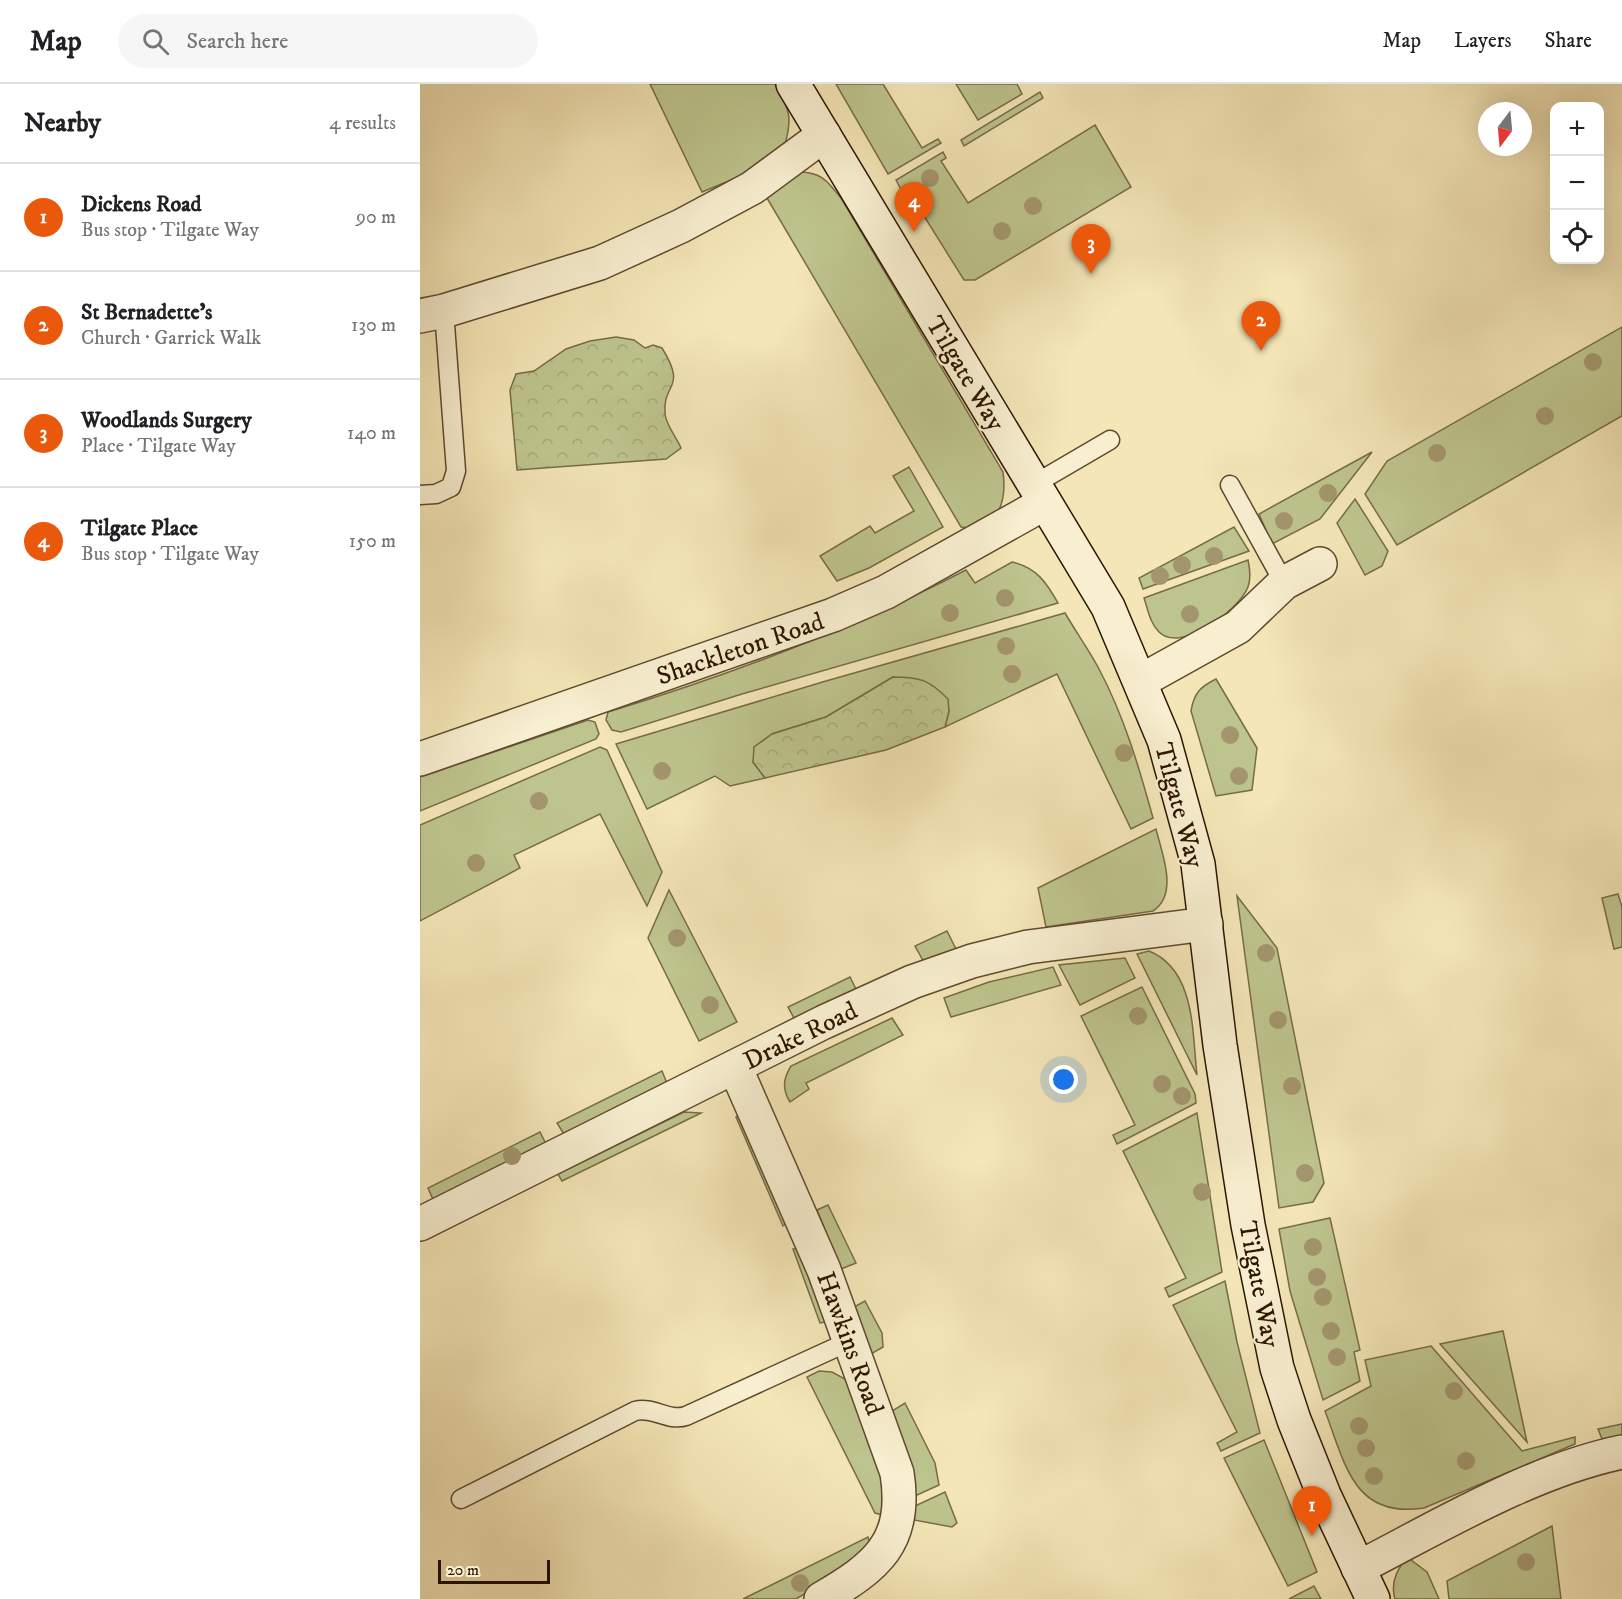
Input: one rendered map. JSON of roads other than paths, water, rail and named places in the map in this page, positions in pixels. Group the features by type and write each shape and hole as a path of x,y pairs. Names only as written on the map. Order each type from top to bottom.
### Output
{"street":[{"name":"Tilgate Way","path":"793,84 1108,607 1164,740 1198,864 1220,1045 1248,1225 1277,1368 1315,1474 1373,1599"},
{"path":"432,313 600,263 681,226 752,188 824,135"},
{"name":"Shackleton Road","path":"420,759 833,615 926,571 1039,494"},
{"path":"1141,681 1238,627 1284,583 1320,564"},
{"name":"Drake Road","path":"420,1224 735,1066 912,982 972,961 1028,947 1206,924"},
{"name":"Hawkins Road","path":"735,1066 797,1203 897,1473 901,1500 889,1542 877,1560 863,1573 821,1599"},
{"path":"1358,1568 1472,1509 1599,1457 1622,1452"}],"lane":[{"path":"420,495 436,494 451,487 456,471 432,313"},
{"path":"1039,494 1110,440"},
{"path":"1230,485 1284,583"},
{"path":"461,1499 635,1411 644,1409 677,1419 850,1341"}],"place":[{"name":"Tilgate Place","path":"914,232"},
{"name":"Woodlands Surgery","path":"1091,274"},
{"name":"St Bernadette's","path":"1261,351"},
{"name":"Dickens Road","path":"1312,1536"}]}
